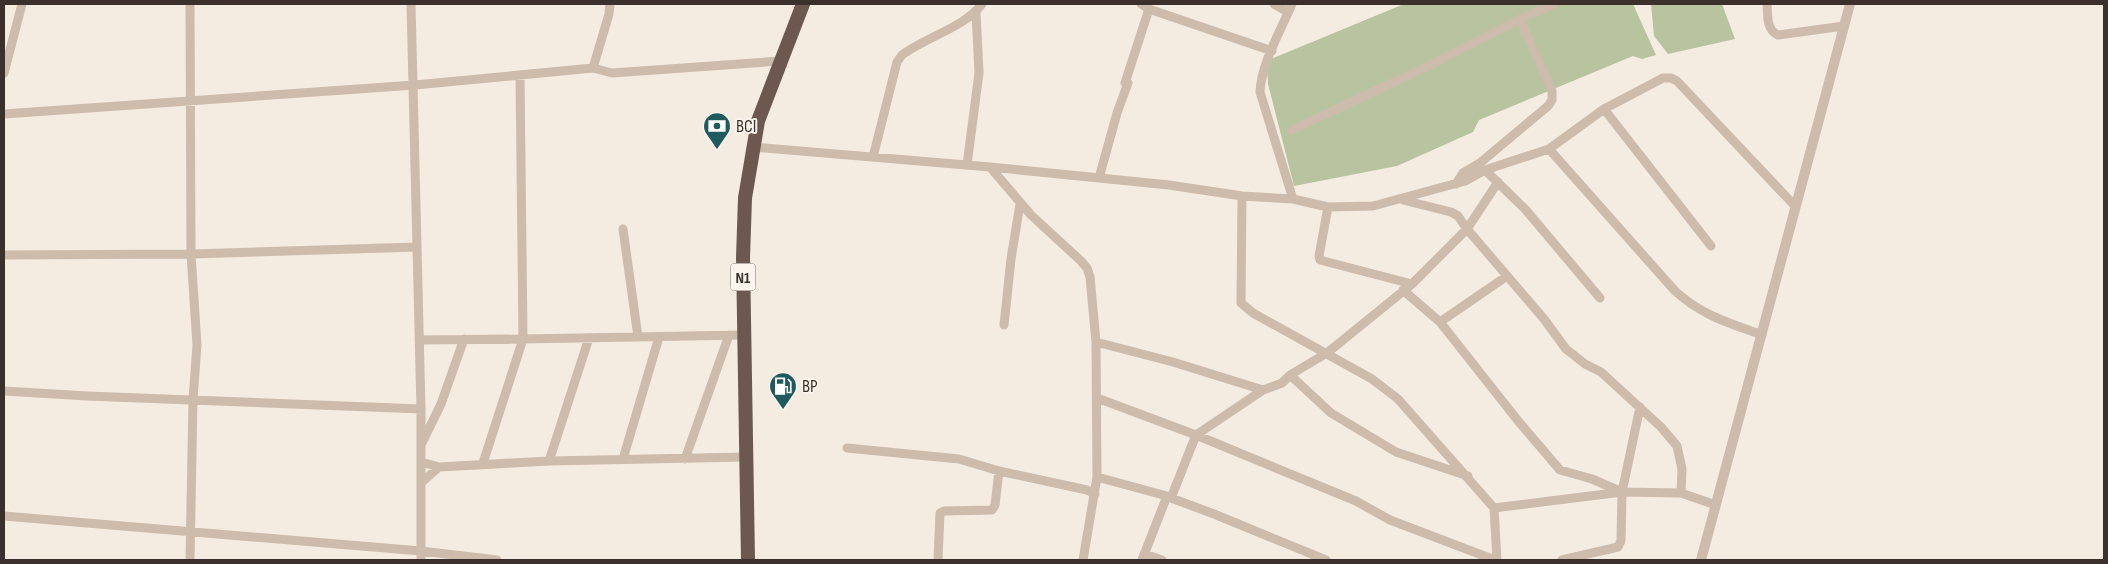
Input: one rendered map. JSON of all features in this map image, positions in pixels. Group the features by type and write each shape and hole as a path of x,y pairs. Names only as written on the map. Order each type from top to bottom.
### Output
{"highway":[{"name":"N1","path":"748,560 742,226 752,147 760,114 803,4"}],"street":[{"path":"4,73 22,4"},
{"path":"190,4 191,254 196,344 190,560"},
{"path":"411,4 415,85 421,409 421,555"},
{"path":"593,68 609,14 610,4"},
{"path":"1141,4 1149,10 1272,51"},
{"path":"1274,4 1290,8 1261,79 1260,92 1293,199"},
{"path":"1292,130 1428,66 1520,18 1554,4"},
{"path":"1767,4 1769,26 1772,32 1778,35 1844,26"},
{"path":"1702,560 1850,4"},
{"path":"873,157 898,62 902,54 979,8"},
{"path":"967,165 979,72 979,8"},
{"path":"1099,178 1117,113 1128,83 1125,83 1149,10"},
{"path":"1456,184 1462,173 1480,163 1548,106 1552,100 1552,91 1520,18"},
{"path":"4,114 415,85 593,68 612,74 780,61"},
{"path":"483,463 524,340 520,75"},
{"path":"752,147 1169,184 1242,196 1293,199 1328,207 1374,206 1456,184 1485,170 1549,149 1604,109 1663,78 1671,78 1677,81 1795,206"},
{"path":"1604,109 1711,246"},
{"path":"1549,149 1675,290 1689,303 1712,317 1762,335"},
{"path":"990,167 1020,204 1087,268 1090,277 1096,342 1098,478 1083,560"},
{"path":"1485,170 1525,209 1600,298"},
{"path":"1162,560 1143,557 1196,435 1263,390 1278,386 1290,375 1327,353 1412,284 1467,229 1498,182"},
{"path":"1097,398 1196,435 1356,501 1390,520 1496,560 1494,508 1468,476 1398,399 1372,379 1253,313 1241,303 1242,196"},
{"path":"1400,199 1451,212 1458,216 1566,349 1585,364 1601,372 1662,427 1677,446 1682,469 1681,493"},
{"path":"1004,325 1011,259 1020,204"},
{"path":"1328,207 1319,256 1320,260 1412,284"},
{"path":"623,229 638,337"},
{"path":"4,255 191,254 417,247"},
{"path":"1440,322 1507,276"},
{"path":"1403,290 1440,322 1519,422 1560,470 1592,479 1622,492"},
{"path":"684,459 729,335"},
{"path":"419,340 524,340 744,335"},
{"path":"623,459 659,336"},
{"path":"549,461 589,338"},
{"path":"421,445 441,404 464,339"},
{"path":"1096,342 1173,362 1263,390"},
{"path":"1290,375 1331,413 1396,452 1468,476"},
{"path":"4,390 87,396 421,409"},
{"path":"1562,560 1618,547 1621,541 1622,492 1640,407"},
{"path":"847,448 959,459 999,471 1087,490 1094,494"},
{"path":"421,462 439,467 483,463 746,457"},
{"path":"421,483 439,467"},
{"path":"938,560 940,513 944,511 992,510 995,505 999,471"},
{"path":"1098,478 1169,497 1326,560"},
{"path":"1494,508 1622,492 1681,493 1716,505"},
{"path":"4,516 421,555 497,560"}],"green space":[{"path":"1404,4 1633,4 1656,55 1642,59 1633,56 1479,120 1473,132 1397,166 1294,186 1268,84 1267,69 1271,59"},
{"path":"1651,4 1722,4 1735,39 1668,54 1654,36"}],"place":[{"name":"BCI","path":"717,150"},
{"name":"BP","path":"783,410"}]}
